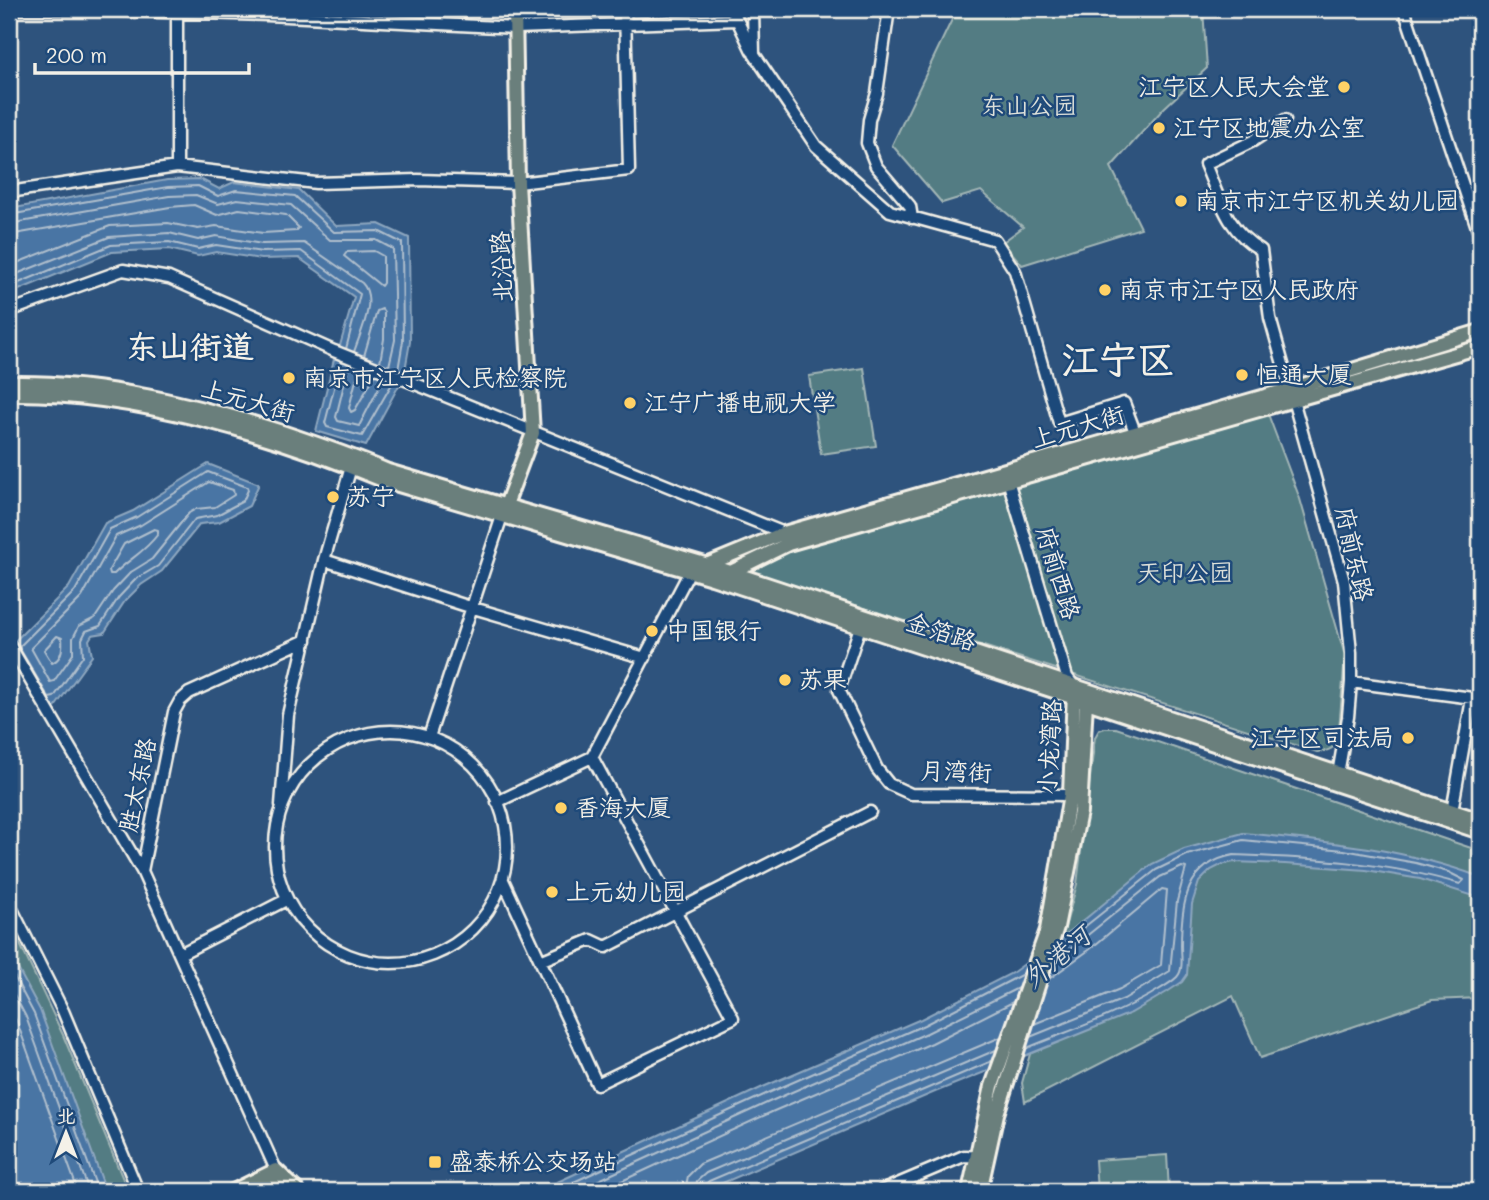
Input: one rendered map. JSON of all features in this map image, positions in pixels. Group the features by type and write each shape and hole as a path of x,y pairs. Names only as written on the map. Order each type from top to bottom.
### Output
{"main road":[{"name":"北沿路","path":"504,511 533,433 518,183 515,9"},
{"name":"上元大街","path":"712,578 731,572 788,544 1006,476 1135,432 1292,395 1480,331"},
{"name":"上元大街","path":"690,571 783,533 1006,476 1292,395 1480,346"},
{"name":"上元大街","path":"9,383 29,382 131,392 224,413 355,456 386,476"},
{"name":"上元大街","path":"9,394 129,404 221,425 386,476"},
{"name":"金箔路","path":"386,476 504,511 1078,696 1338,774 1480,820"},
{"name":"金箔路","path":"504,511 731,572 1078,696 1480,832"},
{"name":"小龙湾路","path":"1052,928 1070,795 1078,696"},
{"name":"小龙湾路","path":"980,1191 992,1086 1052,928 1080,812 1078,696"},
{"name":"小龙湾路","path":"969,1191 982,1157"},
{"path":"233,1191 276,1174"},
{"path":"248,1191 276,1174"},
{"name":"胜太东路","path":"276,1174 286,1191"},
{"name":"胜太东路","path":"276,1174 298,1191"}],"street":[{"path":"9,9 267,12 516,27 737,20"},
{"path":"9,192 177,167 316,183 418,180 518,183 629,170 625,9"},
{"path":"732,9 754,54 816,146 890,211 995,240 1015,271 1059,423 1124,403 1135,432"},
{"path":"753,9 754,54"},
{"path":"889,9 867,143 876,166 910,206 912,218"},
{"path":"1404,9 1480,236"},
{"path":"177,12 177,167"},
{"name":"府前东路","path":"1286,120 1253,141 1205,164 1228,220 1245,241 1261,250 1270,318 1344,581 1351,653 1348,717 1338,774"},
{"path":"9,311 123,270 169,278 334,351 783,533"},
{"path":"280,808 295,780 321,753 355,736 392,731 429,737 455,750 477,768 497,802 504,820 508,850 503,880 485,915 457,943 421,959 408,961 382,963 343,953 310,931 286,900 276,870 274,839 280,808 288,715 324,560 351,467"},
{"name":"府前西路","path":"1006,476 1067,677 1078,696"},
{"path":"429,737 504,511"},
{"path":"324,560 470,607 645,658"},
{"path":"497,802 592,757 690,571"},
{"name":"月湾街","path":"860,627 839,690 877,769 890,784 911,793 1070,795"},
{"name":"胜太东路","path":"276,1174 142,871 174,712 180,701 189,693 306,640"},
{"path":"9,644 142,871"},
{"path":"1350,682 1476,699 1452,811"},
{"path":"503,880 597,1084 733,1018 592,757"},
{"path":"540,961 591,940 606,947 870,812"},
{"path":"180,954 286,900"},
{"path":"9,903 63,1011 138,1191"},
{"path":"881,1191 964,1156 982,1157"}],"green space":[{"name":"东山公园","path":"957,9 1203,9 1207,68 1164,108 1111,167 1141,228 1022,265 1003,242 1023,227 981,191 942,203 892,145"},
{"path":"864,368 876,446 821,454 809,376"},
{"name":"天印公园","path":"1268,414 1300,499 1345,656 1338,742 1326,751 1317,752 748,571 789,548"},
{"path":"1116,728 1480,851 1480,998 1432,1000 1260,1058 1233,996 1025,1102 1022,1083 1077,884 1095,737 1099,730"},
{"path":"9,921 63,1035 128,1191 97,1191 9,1100"},
{"path":"1167,1155 1169,1191 1097,1191 1095,1160"}],"water":[{"path":"200,179 219,189 234,182 299,190 336,226 379,224 409,238 410,342 404,376 366,446 316,431 334,359 354,297 299,258 261,259 216,252 198,256 169,249 112,252 9,294 9,209 167,180"},
{"path":"208,464 259,484 249,506 219,522 200,524 162,571 141,585 125,601 104,633 92,635 89,640 92,656 50,714 10,646 69,587 105,523 133,511"},
{"name":"外港河","path":"1243,833 1333,843 1422,859 1480,877 1480,898 1420,879 1366,870 1234,862 1221,865 1211,870 1199,882 1192,904 1187,975 1182,982 1131,1013 935,1092 704,1191 538,1191 763,1087 921,1019 1012,973 1073,929 1152,864 1184,849"},
{"path":"9,952 40,1010 106,1191 9,1191"}],"place":[{"name":"江宁区人民大会堂","path":"1344,87"},
{"name":"江宁区地震办公室","path":"1159,128"},
{"name":"南京市江宁区机关幼儿园","path":"1181,201"},
{"name":"南京市江宁区人民政府","path":"1105,290"},
{"name":"恒通大厦","path":"1242,375"},
{"name":"南京市江宁区人民检察院","path":"289,378"},
{"name":"江宁广播电视大学","path":"630,403"},
{"name":"苏宁","path":"333,497"},
{"name":"中国银行","path":"652,631"},
{"name":"苏果","path":"785,680"},
{"name":"江宁区司法局","path":"1408,738"},
{"name":"香海大厦","path":"561,808"},
{"name":"上元幼儿园","path":"552,892"},
{"name":"盛泰桥公交场站","path":"435,1162"}],"district":[{"name":"东山街道","path":"190,347"},
{"name":"江宁区","path":"1118,360"}]}
